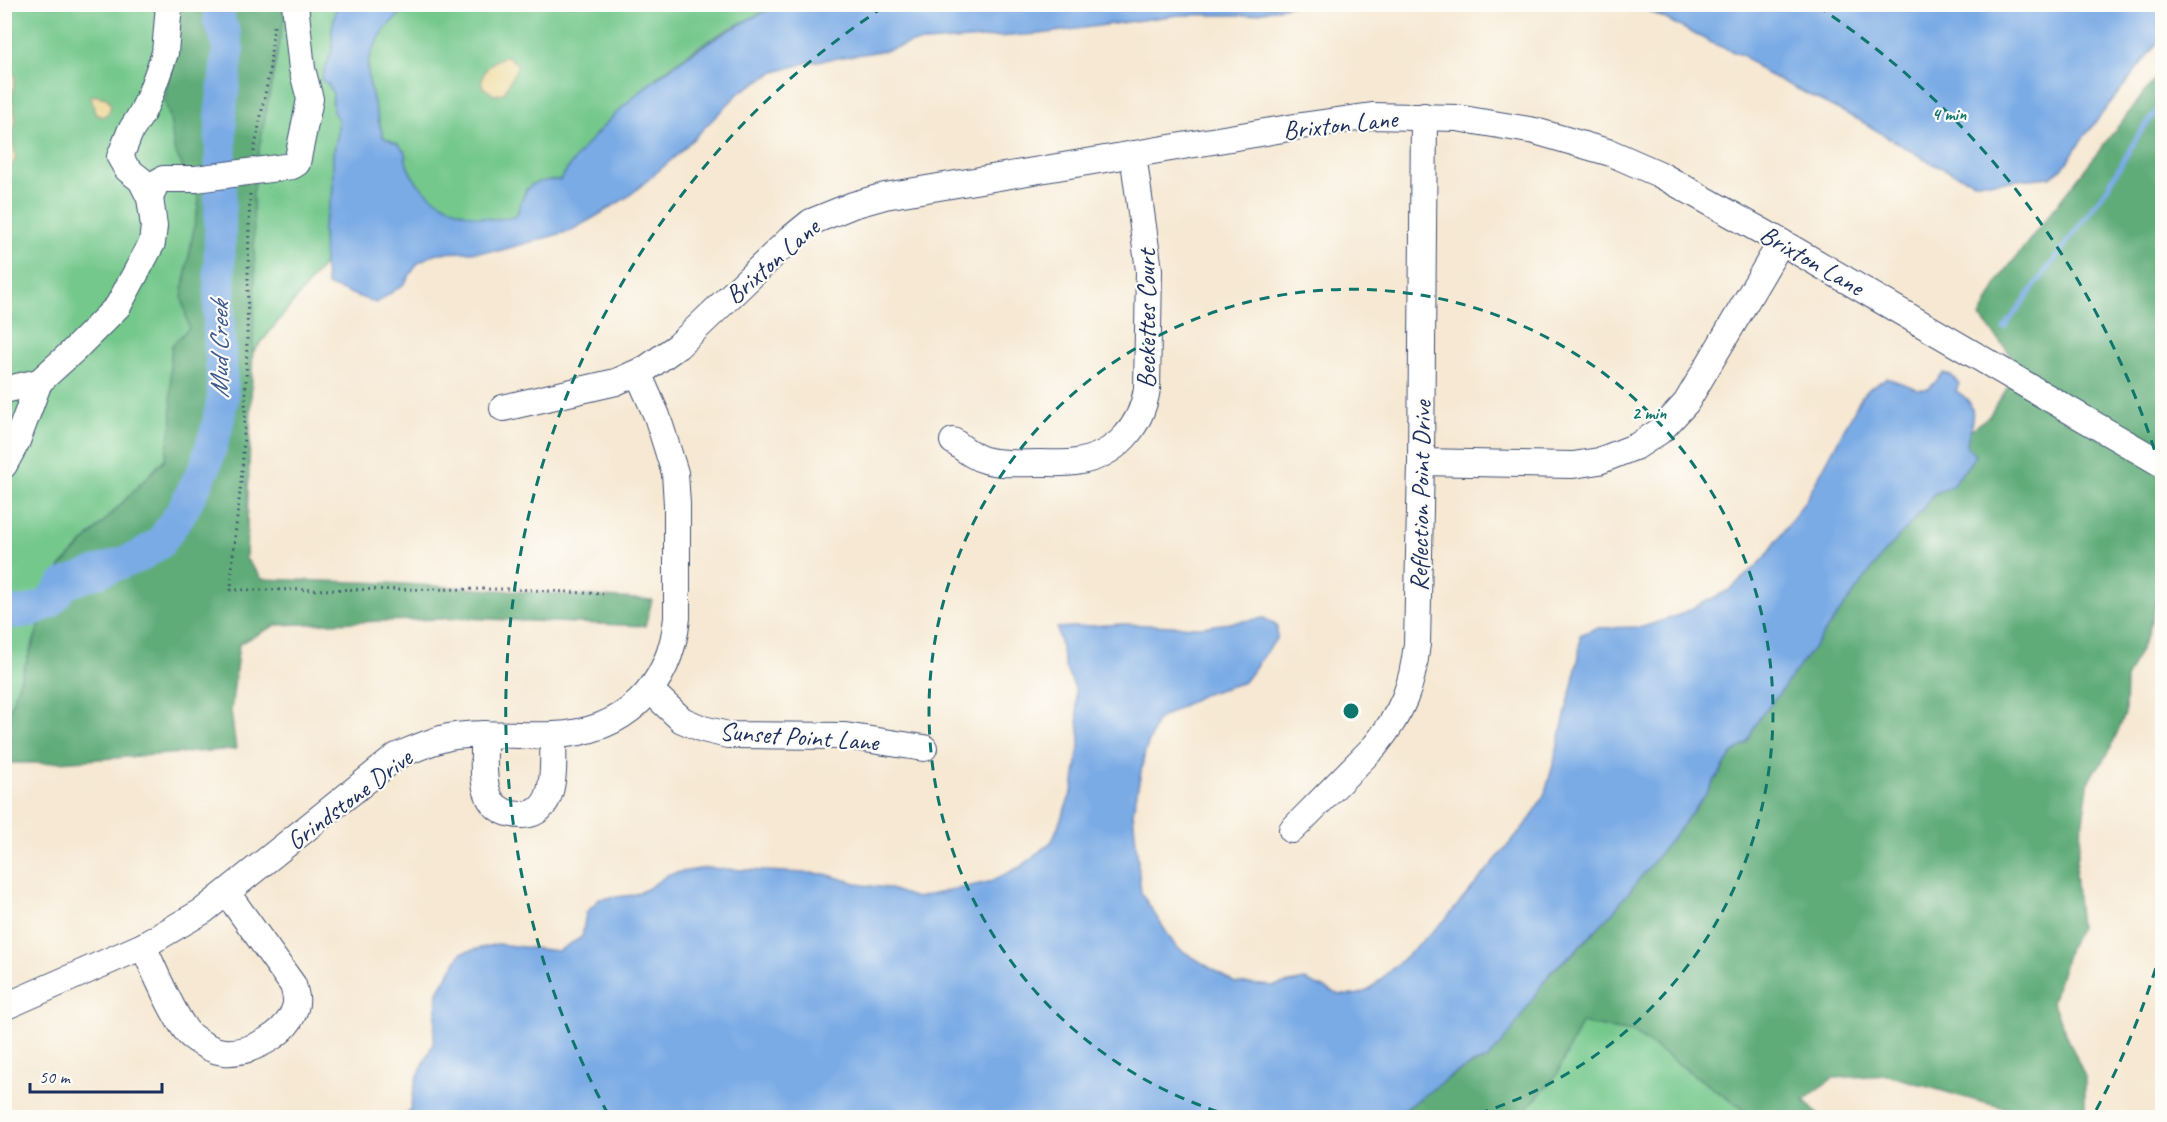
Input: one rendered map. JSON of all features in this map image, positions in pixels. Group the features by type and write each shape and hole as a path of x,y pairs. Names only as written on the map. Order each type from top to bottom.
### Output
{"street":[{"path":"4,465 17,441 35,393 118,306 152,243 154,226 149,187 123,165 121,151 142,113 163,60 169,4"},
{"path":"149,187 168,179 196,179 295,165 300,153 310,99 302,69 295,4"},
{"name":"Brixton Lane","path":"503,408 616,382 638,373 665,357 678,346 790,238 811,222 853,204 885,196 1336,121 1372,116 1424,116 1506,125 1544,134 1611,153 1659,174 1781,242 2163,464"},
{"name":"Reflection Point Drive","path":"1292,830 1375,746 1398,715 1408,693 1413,674 1417,644 1421,462 1424,116"},
{"name":"Beckettes Court","path":"953,441 984,460 1008,463 1075,462 1089,460 1116,446 1136,425 1145,402 1147,389 1149,270 1133,154"},
{"path":"1421,462 1573,465 1599,461 1637,446 1660,431 1686,403 1781,242"},
{"path":"638,373 666,442 675,473 677,504 675,636 661,675 651,691"},
{"path":"7,390 35,393"},
{"name":"Grindstone Drive","path":"4,1006 143,946 203,911 397,756 421,745 448,738 484,734 579,733 607,723 628,711 651,691"},
{"name":"Sunset Point Lane","path":"651,691 682,720 703,729 728,735 845,736 924,748"},
{"path":"484,734 485,780 488,795 498,808 514,815 538,810 546,802 551,791 553,735"},
{"path":"143,946 182,1025 200,1042 224,1052 254,1047 270,1038 283,1027 296,1007 297,999 293,985 227,893"}],"path":[{"path":"275,22 269,74 246,172 245,427 241,486 231,564 231,590 515,589 603,594"}],"green space":[{"path":"5,5 337,5 332,29 332,51 321,79 328,84 333,93 332,104 338,119 338,133 333,154 333,192 323,227 324,264 182,441 60,567 5,723"},
{"path":"173,5 301,5 285,12 259,149 253,194 255,279 246,559 262,579 388,583 652,600 645,626 465,618 276,625 239,644 231,711 236,749 45,763 5,763 5,723 60,567 165,459 172,423 170,363 172,345 189,328 182,298 199,200 174,149 165,101 172,56"},
{"path":"408,5 778,5 725,31 679,60 634,96 593,137 560,180 551,180 526,189 516,217 492,219 466,214 431,197 414,179 398,144 383,137 369,81 369,60 383,32"},
{"path":"2162,70 2162,581 2148,633 2126,679 2125,714 2109,752 2089,780 2075,874 2080,927 2070,945 2052,1002 2085,1077 2085,1117 2043,1117 1977,1101 1888,1075 1833,1078 1804,1100 1820,1117 1754,1117 1633,1032 1581,1023 1556,1076 1528,1107 1526,1117 1394,1118 1462,1070 1488,1059 1552,971 1573,954 1612,913 1672,838 1703,798 1732,754 1746,743 1760,717 1880,557 1935,493 1951,487 1976,455 1966,446 1969,431 1989,416 2021,367 1980,317 2000,278"},
{"path":"1581,1023 1633,1032 1754,1117 1526,1118 1528,1107 1556,1076"}],"sand":[{"path":"507,56 518,65 504,93 494,95 482,86 483,75 488,66"},
{"path":"4,59 15,77 12,98 16,120 12,138 16,158 8,173 4,173"},
{"path":"92,95 107,98 111,105 109,112 103,117 95,114"}],"water":[{"path":"337,5 408,5 386,28 368,62 370,89 383,137 398,144 405,152 408,168 417,182 430,195 464,213 483,218 500,219 516,216 526,192 533,184 560,180 581,151 605,125 657,78 716,38 778,5 1292,5 1250,15 1178,15 1040,34 911,43 888,50 805,63 772,73 740,92 677,155 629,196 600,214 570,231 498,251 436,253 418,263 404,284 376,303 327,285 324,264 323,227 333,192 333,154 338,133 338,119 333,112 333,93 328,84 321,80 332,51 332,29"},
{"path":"1633,5 2162,5 2162,37 2083,138 2063,168 2050,177 1974,182 1933,164 1859,120 1765,73 1744,56"},
{"path":"1943,373 1951,375 1959,384 1956,391 1964,396 1972,408 1972,422 1966,446 1976,455 1951,487 1935,493 1880,558 1760,717 1746,743 1732,754 1703,798 1672,838 1612,913 1572,954 1551,971 1510,1033 1488,1059 1472,1064 1452,1075 1394,1117 405,1117 410,1109 416,1080 433,1044 438,992 461,953 497,944 558,951 582,937 586,913 599,899 633,895 647,889 669,874 706,868 825,874 863,885 887,888 916,898 989,882 1022,866 1052,841 1073,789 1080,740 1075,688 1065,667 1057,628 1123,624 1200,627 1264,618 1277,626 1277,638 1244,682 1202,695 1157,720 1145,752 1133,812 1141,893 1176,947 1235,983 1273,986 1305,980 1340,995 1356,995 1369,990 1445,920 1531,818 1545,793 1555,758 1579,656 1580,635 1596,628 1643,627 1679,615 1729,590 1764,559 1806,500 1862,396 1871,387 1887,378 1918,389 1929,389"}],"waterway":[{"name":"Mud Creek","path":"4,614 30,611 49,603 64,584 138,557 160,543 182,511 205,467 223,397 219,332 221,110 228,51 225,34 219,21 220,4"},
{"path":"2004,328 2108,187 2139,134 2162,104"}]}
